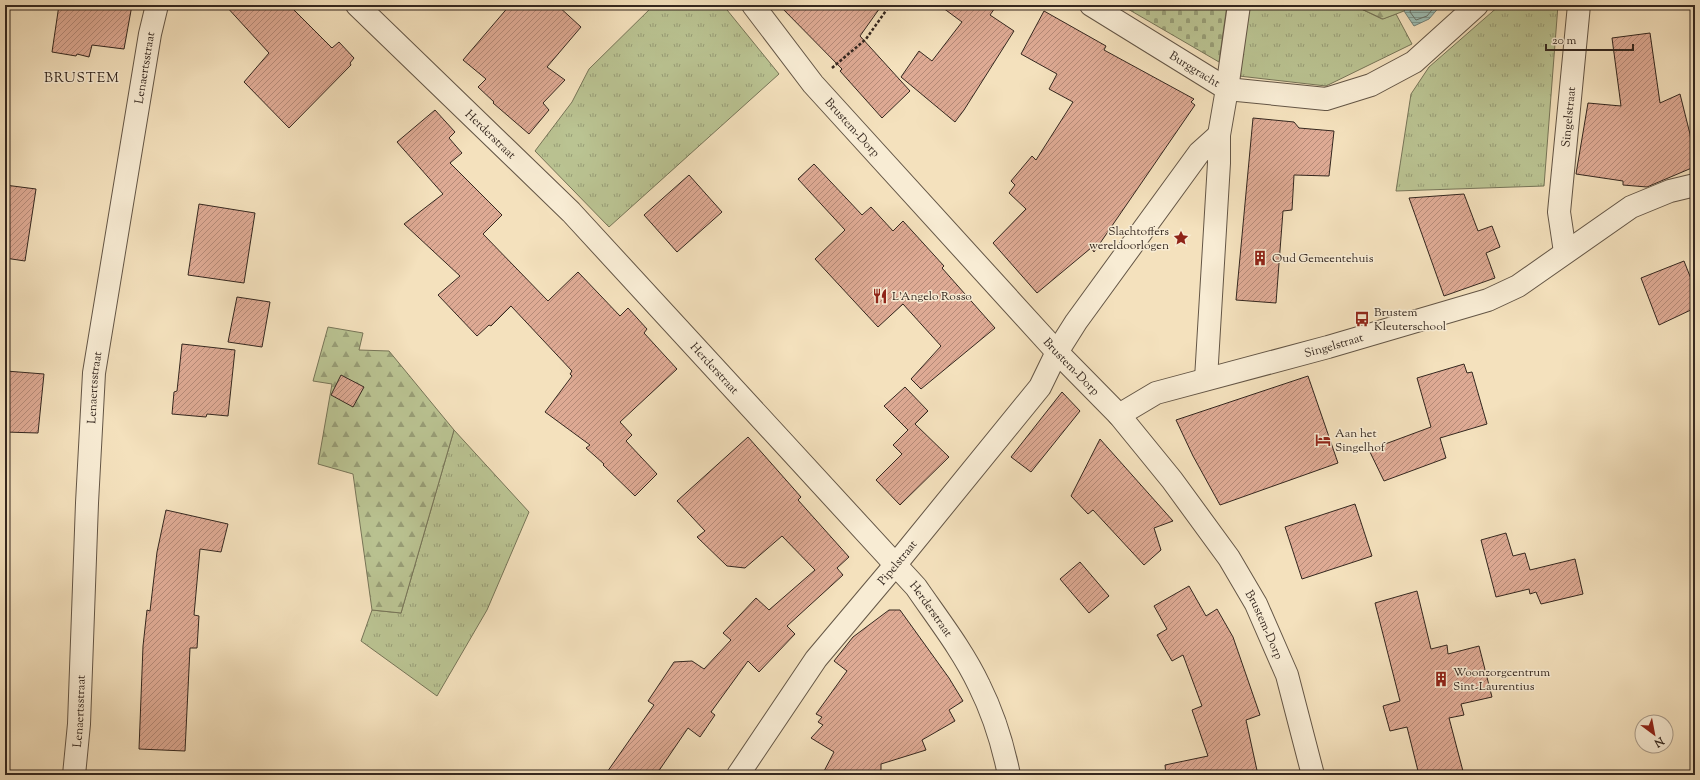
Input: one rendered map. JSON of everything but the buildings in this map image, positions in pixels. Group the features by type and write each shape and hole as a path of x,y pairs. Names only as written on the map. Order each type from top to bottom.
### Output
{"street":[{"name":"Lenaertsstraat","path":"74,775 79,724 87,503 94,373 148,49 157,5"},
{"name":"Herderstraat","path":"357,5 571,212 916,587 959,650 979,685 1003,748 1008,775"},
{"name":"Brustem-Dorp","path":"753,5 814,84 1057,352 1119,415 1172,480 1229,558 1256,604 1287,675 1313,775"},
{"name":"Burggracht","path":"1091,5 1227,89 1239,5"},
{"path":"1206,379 1219,163 1219,135 1227,89 1326,99 1371,85 1414,62 1477,5"},
{"name":"Singelstraat","path":"1565,252 1559,212 1579,5"},
{"path":"1057,352 1076,322 1199,153 1219,135"},
{"name":"Singelstraat","path":"1119,415 1156,393 1328,347 1488,300 1518,286 1631,207 1670,191 1695,185"},
{"name":"Pipelstraat","path":"738,775 816,659 896,564 1040,386 1057,352"}],"path":[{"path":"814,84 866,39 890,5"}],"green space":[{"path":"654,5 723,5 779,74 609,227 535,151 572,102 589,69"},
{"path":"1121,5 1227,5 1219,62"},
{"path":"1250,5 1353,5 1382,19 1396,14 1412,44 1326,86 1239,76"},
{"path":"1353,5 1409,5 1404,11 1383,19"},
{"path":"1500,5 1558,5 1544,186 1396,191 1411,94 1429,67"},
{"path":"328,327 363,333 359,350 389,351 454,430 401,613 372,610 353,474 318,464 332,384 313,381"},
{"path":"454,430 529,512 487,610 437,696 361,641 372,610 401,613"}],"water":[{"path":"1409,5 1441,5 1429,19 1414,26 1404,11"}],"place":[{"name":"Slachtoffers wereldoorlogen","path":"1181,238"},
{"name":"Oud Gemeentehuis","path":"1260,258"},
{"name":"L'Angelo Rosso","path":"880,296"},
{"name":"Brustem Kleuterschool","path":"1362,319"},
{"name":"Aan het Singelhof","path":"1323,440"},
{"name":"Woonzorgcentrum Sint-Laurentius","path":"1441,679"}],"district":[{"name":"BRUSTEM","path":"82,77"}]}
